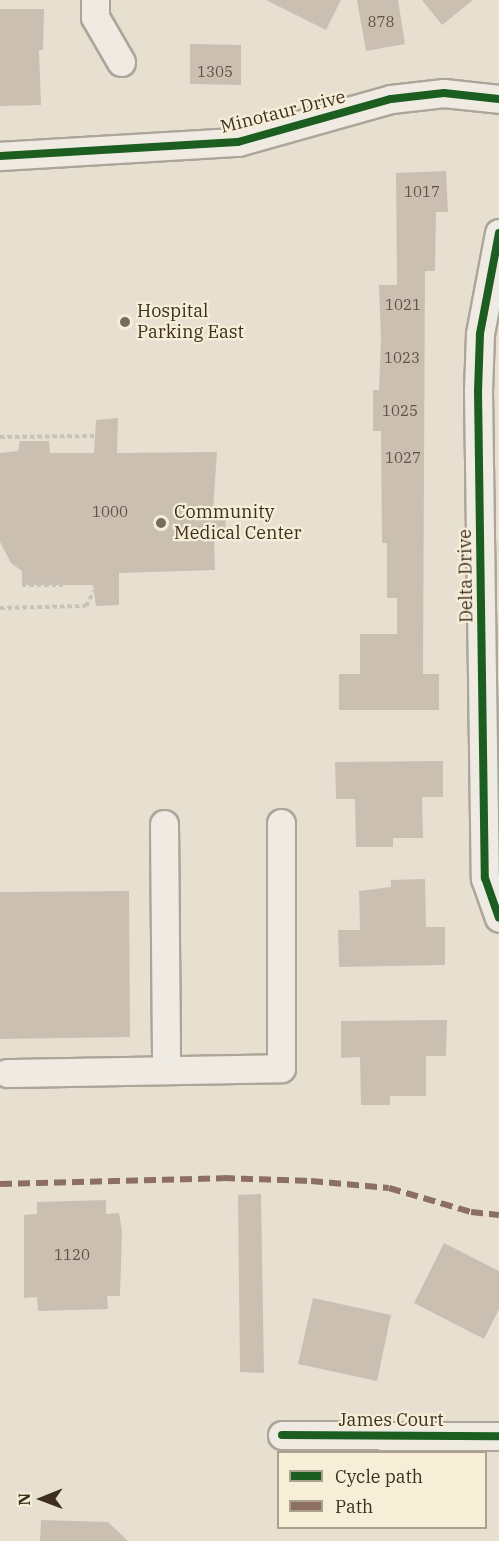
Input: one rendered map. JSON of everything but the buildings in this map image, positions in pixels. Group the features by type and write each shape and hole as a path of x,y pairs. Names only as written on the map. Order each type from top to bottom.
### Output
{"street":[{"path":"95,0 95,17 121,62"},
{"name":"Minotaur Drive","path":"0,156 238,142 392,99 444,93 499,99"},
{"name":"Delta Drive","path":"498,249 480,334 478,391 485,878 499,918"},
{"path":"7,1073 281,1068 281,823"},
{"path":"164,824 166,1070"},
{"name":"James Court","path":"282,1435 499,1436"}],"path":[{"path":"0,437 94,436"},
{"path":"22,585 63,585"},
{"path":"0,608 86,606 94,591"}],"marked path":[{"path":"0,1184 223,1178 311,1181 389,1188 471,1212 499,1215"}],"cycle path":[{"path":"0,156 238,142 391,99 444,93 499,99"},
{"path":"499,233 480,334 478,391 485,878 499,918"},
{"path":"282,1435 499,1436"}],"place":[{"name":"Hospital Parking East","path":"125,322"},
{"name":"Community Medical Center","path":"161,523"}]}
